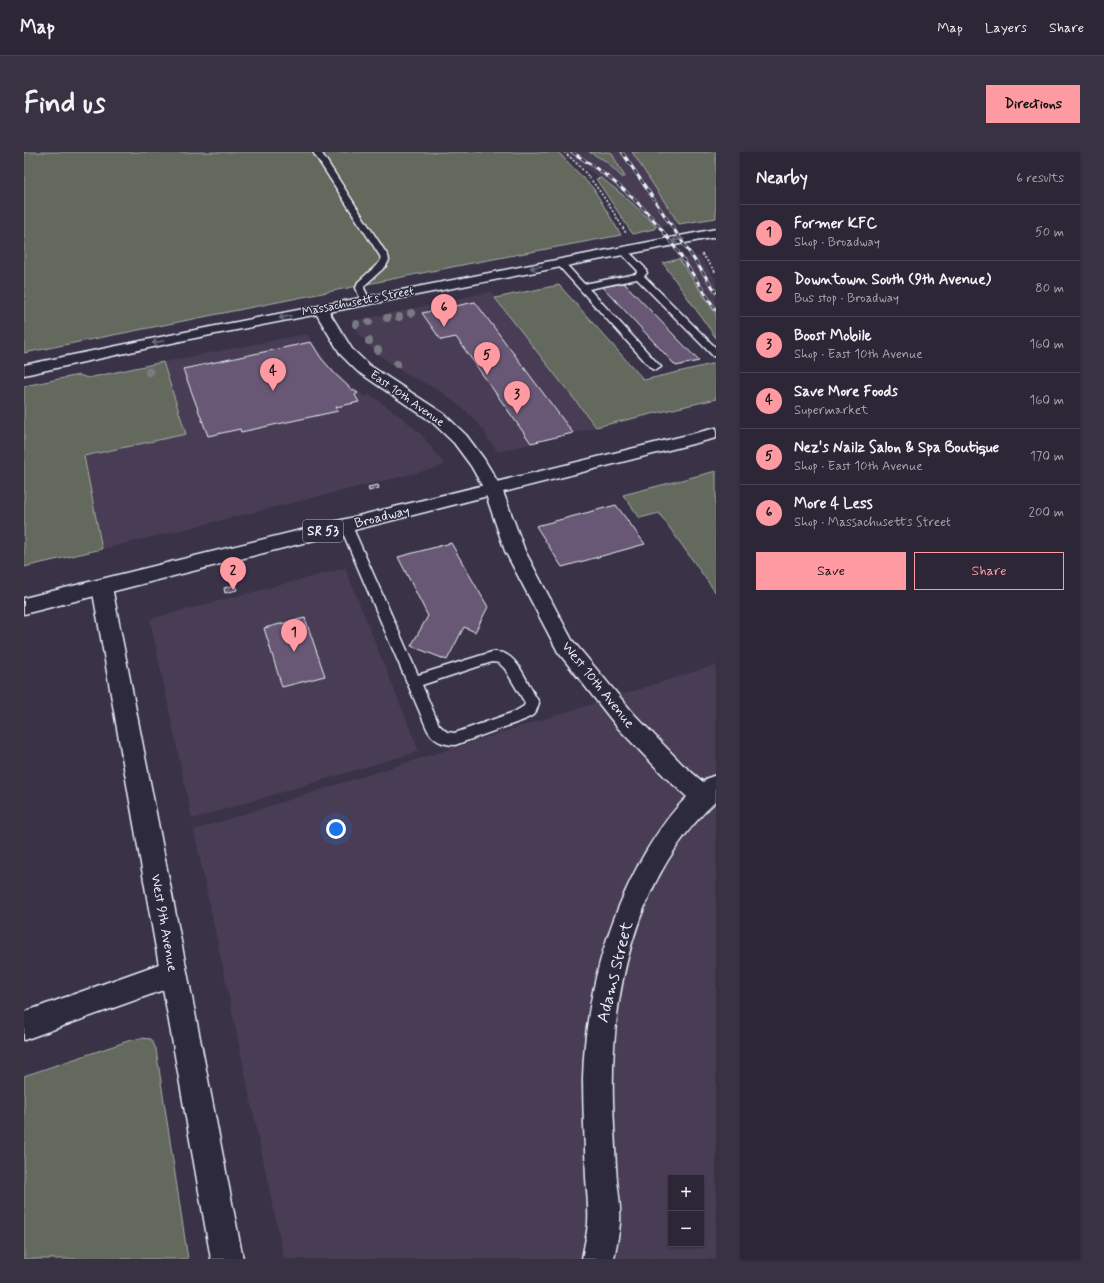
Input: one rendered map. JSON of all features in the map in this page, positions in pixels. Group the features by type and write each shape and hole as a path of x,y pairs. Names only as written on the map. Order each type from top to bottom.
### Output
{"street":[{"name":"Massachusetts Street","path":"24,370 365,301 716,233"},
{"name":"East 10th Avenue","path":"321,310 346,352 362,368 438,418 460,439 478,463 493,489"},
{"name":"Broadway","path":"24,606 716,433"},
{"name":"West 10th Avenue","path":"493,489 515,552 565,646 626,721 674,771 709,791"},
{"name":"West 9th Avenue","path":"102,587 227,1259"},
{"name":"Adams Street","path":"598,1259 604,1222 598,1076 600,1031 606,992 629,914 648,870 671,833 709,791"},
{"path":"24,1026 173,973"}],"lane":[{"path":"317,152 384,256 385,260 383,264 361,284 360,288 365,301"},
{"path":"582,287 639,276 643,273 629,249"},
{"path":"560,263 656,367"},
{"path":"639,276 716,354"},
{"path":"346,526 434,728 439,735 446,739 454,739 519,716 530,710 532,703 510,665 502,658 492,657 414,682"}],"path":[{"path":"564,152 573,158 590,176 629,249"}],"shaded area":[{"path":"558,152 589,152 604,160 622,177 625,177 611,152 632,152 679,224 656,227 627,197 621,195 601,178"},
{"path":"699,256 716,280 716,314 679,259"},
{"path":"491,292 596,427 498,452 486,436 485,431 466,411 442,392 405,373 372,349 358,332 353,323 354,321"},
{"path":"307,334 330,366 343,379 365,397 371,395 405,420 422,435 444,465 102,549 84,456 186,434 163,362"},
{"path":"345,568 419,751 192,819 150,619"},
{"path":"716,665 716,1259 284,1259 194,830"}],"green space":[{"path":"24,152 558,152 593,188 621,235 467,264 24,353"},
{"path":"589,152 611,152 625,177 622,177 604,160"},
{"path":"632,152 716,152 716,218 679,224"},
{"path":"601,178 630,201 656,227 654,229 633,234 596,179"},
{"path":"679,259 716,314 716,338 663,263"},
{"path":"559,285 644,380 716,363 716,399 596,427 495,298"},
{"path":"163,362 186,434 84,456 102,549 24,567 24,386 79,375 88,378"},
{"path":"716,471 716,593 659,513 640,518 623,495"},
{"path":"141,1038 151,1039 156,1049 188,1259 24,1259 24,1076"}],"building":[{"path":"624,283 699,361 676,366 603,287"},
{"path":"475,302 573,433 531,443 456,337 441,340 422,313"},
{"path":"311,342 321,358 335,374 351,389 358,393 355,395 359,402 336,407 338,411 241,432 240,429 208,436 183,369"},
{"path":"378,485 379,488 369,491 368,487"},
{"path":"616,505 645,544 562,567 536,526"},
{"path":"451,543 488,607 475,632 464,627 447,660 411,646 428,616 398,557"},
{"path":"235,585 237,590 225,593 224,588"},
{"path":"305,618 325,676 282,687 264,628"}],"railway":[{"path":"572,152 615,183 650,216 680,255 716,310"},
{"path":"622,152 716,292"}],"place":[{"name":"More 4 Less","path":"444,327"},
{"name":"Nez's Nailz Salon & Spa Boutique","path":"487,375"},
{"name":"Save More Foods","path":"273,391"},
{"name":"Boost Mobile","path":"517,414"},
{"name":"Downtown South (9th Avenue)","path":"233,590"},
{"name":"Former KFC","path":"294,652"}]}
